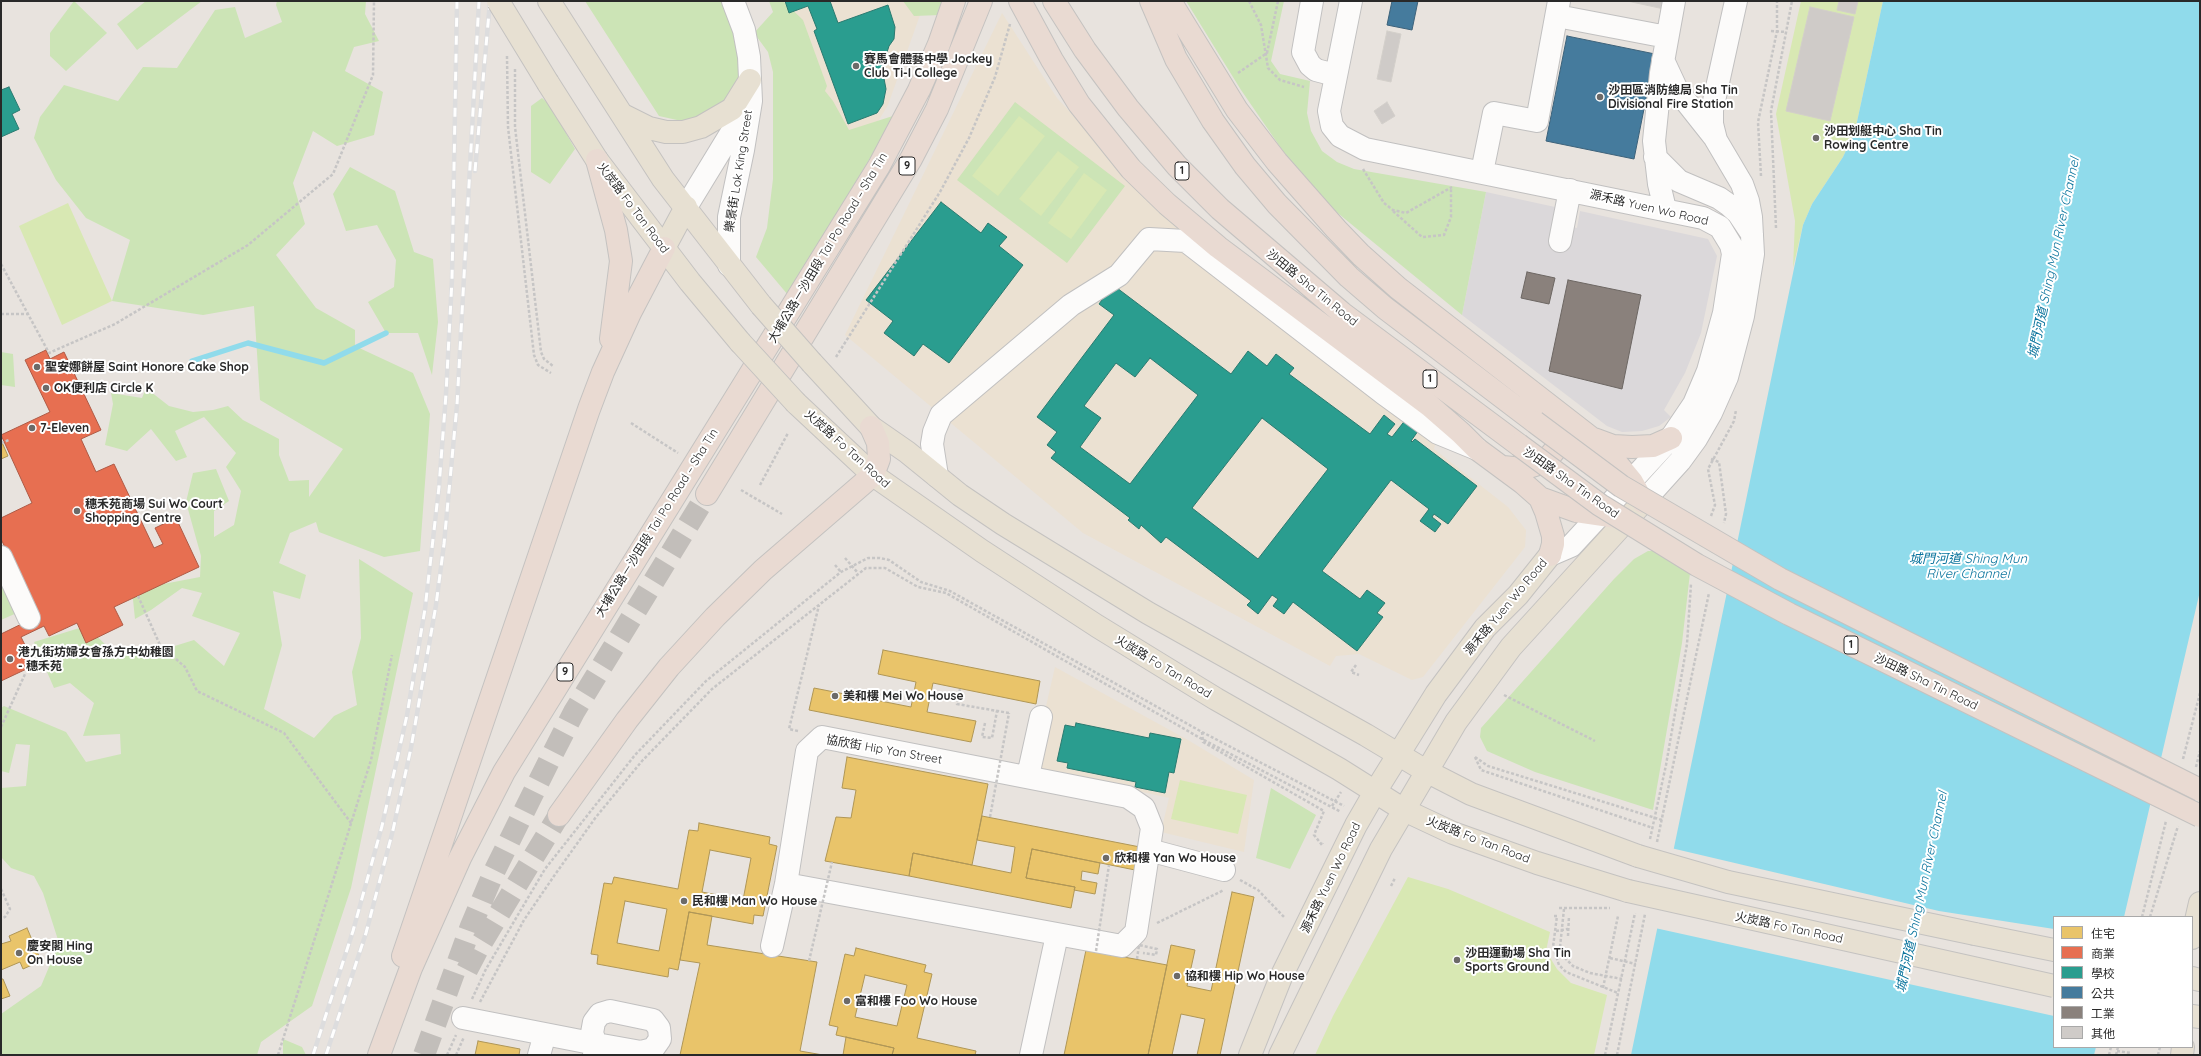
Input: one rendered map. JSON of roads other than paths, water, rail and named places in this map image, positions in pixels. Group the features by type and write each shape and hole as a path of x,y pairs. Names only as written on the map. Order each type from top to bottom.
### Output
{"highway":[{"name":"大埔公路－沙田段 Tai Po Road – Sha Tin","path":"379,1055 414,961 460,858 504,772 879,166 919,90 939,44 954,1"},
{"name":"大埔公路－沙田段 Tai Po Road – Sha Tin","path":"706,494 911,159 937,109 981,1"},
{"path":"1020,1 1052,60 1079,104 1113,148 1148,187 1218,247 1430,406 1461,432 1477,449 1503,467 1540,498 1576,511 1600,516 1628,518"},
{"name":"沙田路 Sha Tin Road","path":"1054,1 1085,50 1128,108 1177,166 1220,209 1342,313 1600,505 1697,565 1789,614 2200,816"},
{"name":"1","path":"1151,1 1176,59 1213,120 1245,166 1277,204 1349,277 1385,308 1535,422 1621,486 1780,579 2198,781"},
{"path":"1170,1 1237,110 1277,162 1336,229 1361,255 1398,288 1591,438 1620,466 1632,482 1643,502"},
{"path":"597,160 616,230 621,261 608,360"},
{"path":"375,1055 398,969 561,486 608,360 664,248"},
{"path":"1503,467 1522,469 1535,465 1550,456 1558,446 1563,435 1563,426 1557,412"},
{"path":"559,815 627,720 669,667 715,617 763,570 873,475 879,459 878,443 871,427"},
{"path":"1591,438 1612,446 1632,447 1653,446 1671,438"},
{"path":"1540,498 1553,536 1550,556"}],"main road":[{"name":"火炭路 Fo Tan Road","path":"498,1 597,160 664,248 740,342 796,403 873,475 982,551 1097,626 1404,810 1453,833 1537,863 1623,899 2053,986"},
{"path":"549,1 663,179 761,305 871,427 1004,524 1148,613 1399,754 1426,771 1471,794 1644,850 1728,882 2053,950"},
{"path":"622,115 649,128 666,132 683,132 701,127 732,109 751,90"},
{"path":"664,248 686,207"},
{"path":"1280,1055 1320,977 1363,882 1426,771 1464,710 1511,647 1643,502"},
{"name":"源禾路 Yuen Wo Road","path":"1250,1055 1281,977 1356,825 1375,792 1436,694 1485,628 1518,595 1550,556"},
{"path":"2193,934 2200,903"}],"street":[{"name":"樂景街 Lok King Street","path":"729,265 729,217 743,150 751,90 744,30 733,1"},
{"path":"1312,1 1302,52 1310,65 1316,70 1335,76"},
{"name":"源禾路 Yuen Wo Road","path":"1351,1 1329,111 1332,126 1340,136 1365,149 1665,209 1713,222 1727,236 1733,254 1724,313 1708,371 1694,404 1671,438 1572,546 1550,556"},
{"path":"1665,209 1655,157 1655,117 1663,60 1674,1"},
{"path":"1716,140 1712,124 1712,110 1736,1"},
{"path":"1482,172 1494,113 1537,121 1558,8 1667,37"},
{"path":"1643,502 1680,461 1696,439 1720,394 1727,377 1743,316 1752,254 1752,235 1748,201 1742,184 1716,140 1677,90 1663,60"},
{"name":"樂景街 Lok King Street","path":"686,207 751,90"},
{"path":"1655,157 1679,181 1719,198 1729,205 1738,213 1752,235"},
{"path":"1560,241 1570,190"},
{"path":"937,476 932,444 934,432 941,415 1071,304 1119,275 1149,239 1186,241 1395,402 1438,433 1477,449"},
{"path":"1,557 29,618"},
{"path":"1028,776 1041,717"},
{"name":"協欣街 Hip Yan Street","path":"772,946 786,884 807,751 822,737 1028,776 1128,797 1144,808 1152,828 1136,932 1122,946 786,884"},
{"path":"1149,850 1232,881"},
{"path":"1031,1055 1057,935"},
{"path":"467,1018 545,1034 595,1050"},
{"path":"539,1055 545,1034"}],"water":[{"name":"城門河道 Shing Mun River Channel","path":"1883,1 2200,1 2200,591 2124,916 2053,916 2053,1048 2096,1048 2094,1055 1631,1055 1803,225 1812,204 1843,157 1855,131"}],"waterway":[{"path":"192,361 248,343 324,363 386,333"}],"tunnel":[{"path":"424,1055 471,926 494,872 551,757 574,712 707,494"},
{"path":"467,970 479,947 559,815"}],"railway":[{"path":"313,1055 353,931 382,826 407,715 425,609 439,487 446,394 452,279 457,1"},
{"path":"326,1055 366,933 393,830 411,748 436,605 444,544 457,405 479,1"},
{"path":"475,171 490,1"}],"place":[{"name":"賽馬會體藝中學 Jockey Club Ti-I College","path":"856,66"},
{"name":"沙田區消防總局 Sha Tin Divisional Fire Station","path":"1600,97"},
{"name":"沙田划艇中心 Sha Tin Rowing Centre","path":"1816,138"},
{"name":"聖安娜餅屋 Saint Honore Cake Shop","path":"37,367"},
{"name":"OK便利店 Circle K","path":"46,388"},
{"name":"7-Eleven","path":"32,428"},
{"name":"穗禾苑商場 Sui Wo Court Shopping Centre","path":"77,511"},
{"name":"港九街坊婦女會孫方中幼稚園 - 穗禾苑","path":"10,659"},
{"name":"美和樓 Mei Wo House","path":"835,696"},
{"name":"欣和樓 Yan Wo House","path":"1106,858"},
{"name":"民和樓 Man Wo House","path":"684,901"},
{"name":"慶安閣 Hing On House","path":"19,953"},
{"name":"沙田運動場 Sha Tin Sports Ground","path":"1457,960"},
{"name":"協和樓 Hip Wo House","path":"1177,976"},
{"name":"富和樓 Foo Wo House","path":"847,1001"}]}
